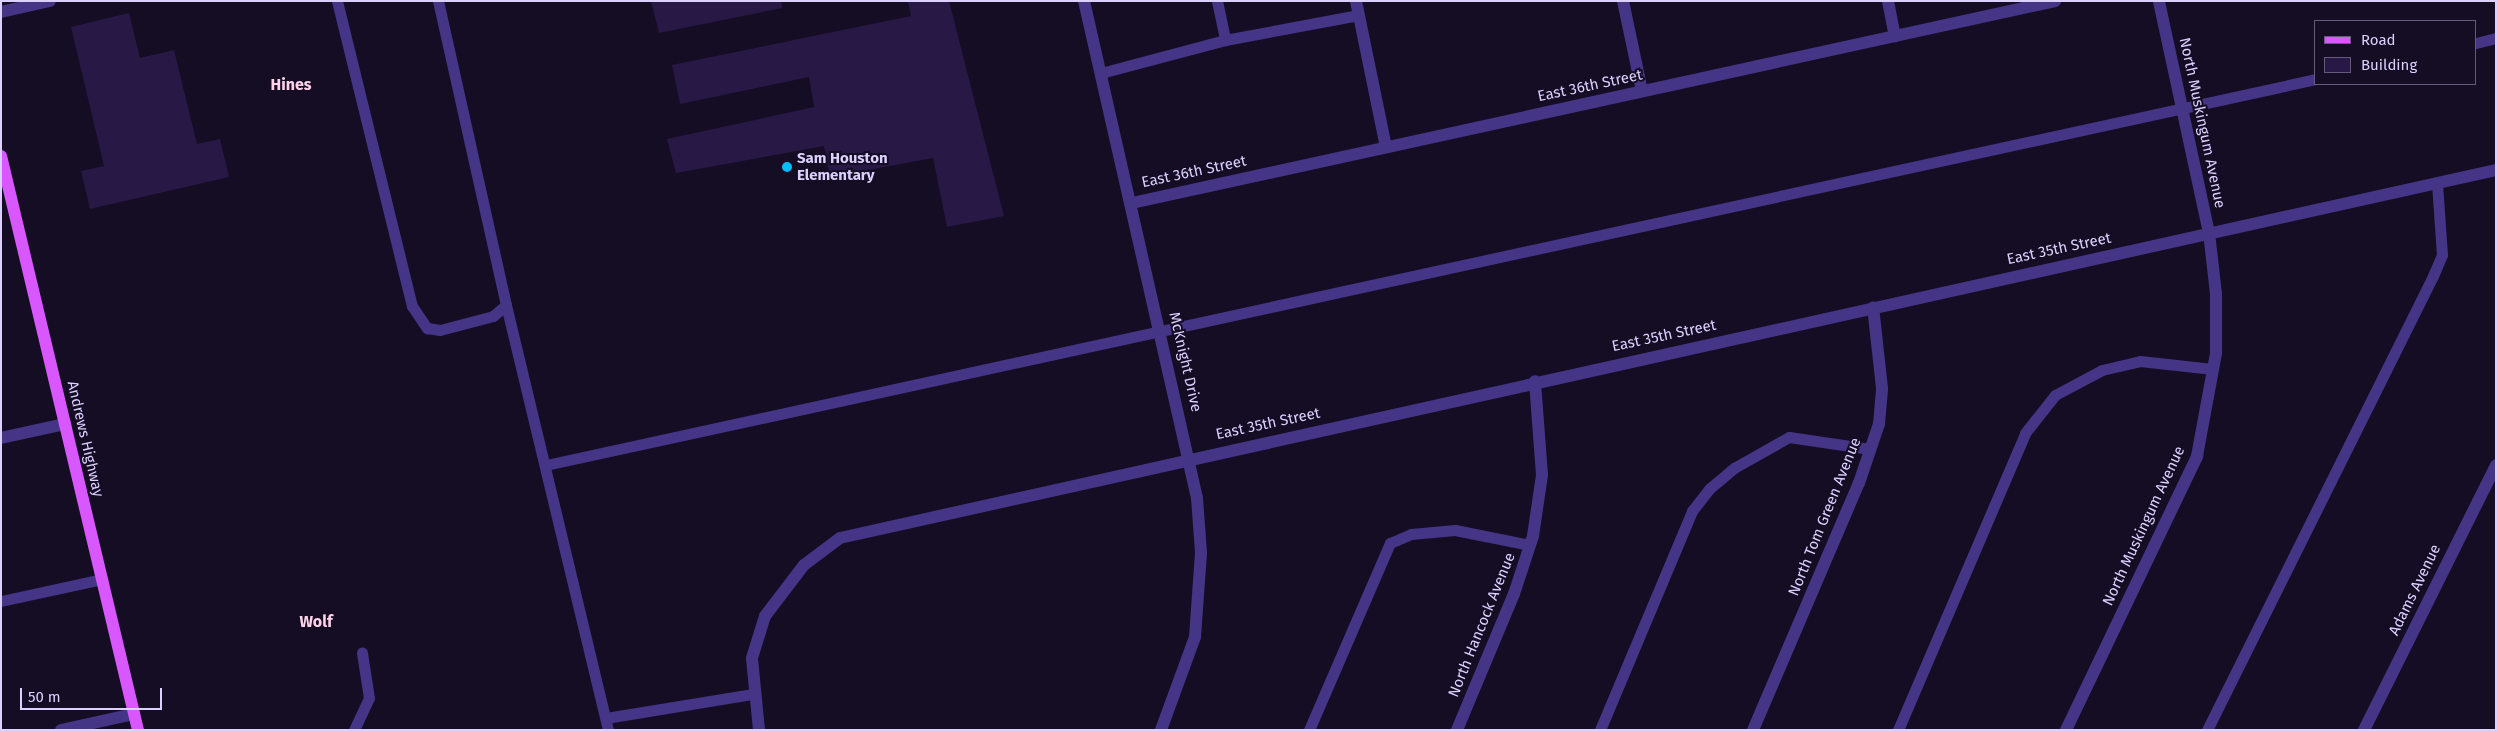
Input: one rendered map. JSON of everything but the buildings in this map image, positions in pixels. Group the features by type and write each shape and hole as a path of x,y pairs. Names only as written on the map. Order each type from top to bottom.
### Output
{"main road":[{"name":"Andrews Highway","path":"1,156 138,730"}],"street":[{"path":"1,12 50,1"},
{"name":"McKnight Drive","path":"1084,1 1191,457 1201,553 1200,598 1188,662 1161,730"},
{"path":"1356,1 1386,147"},
{"path":"1623,1 1642,91"},
{"path":"1888,1 1896,36"},
{"name":"East 36th Street","path":"1132,203 2056,1"},
{"name":"North Muskingum Avenue","path":"2066,730 2197,456 2213,369 2216,294 2210,233 2159,1"},
{"name":"East 35th Street","path":"753,694 752,658 765,616 804,565 840,538 1191,457 2496,170"},
{"name":"North Tom Green Avenue","path":"1753,730 1870,450 1882,388 1873,307"},
{"name":"North Hancock Avenue","path":"1457,730 1530,545 1542,475 1535,382"},
{"path":"1,438 65,424"},
{"name":"Adams Avenue","path":"2364,730 2496,465"},
{"path":"753,694 759,730"},
{"path":"62,730 134,714"}],"lane":[{"path":"337,1 412,306 427,328 440,330 493,316 506,305"},
{"path":"438,1 506,305 607,724 753,694"},
{"path":"1217,1 1225,40"},
{"path":"1101,72 1225,40 1359,16"},
{"path":"2477,43 2496,38"},
{"path":"546,465 1161,328 2314,79"},
{"path":"2207,730 2442,255 2436,183"},
{"path":"1898,730 2025,433 2055,395 2102,370 2140,361 2213,369"},
{"path":"1600,730 1692,511 1708,489 1734,468 1789,438 1870,450"},
{"path":"1310,730 1390,543 1411,534 1455,530 1530,545"},
{"path":"1,601 102,579"},
{"path":"354,730 369,698 362,653"}],"place":[{"name":"Sam Houston Elementary","path":"787,167"}],"district":[{"name":"Hines","path":"291,85"},
{"name":"Wolf","path":"316,622"}]}
